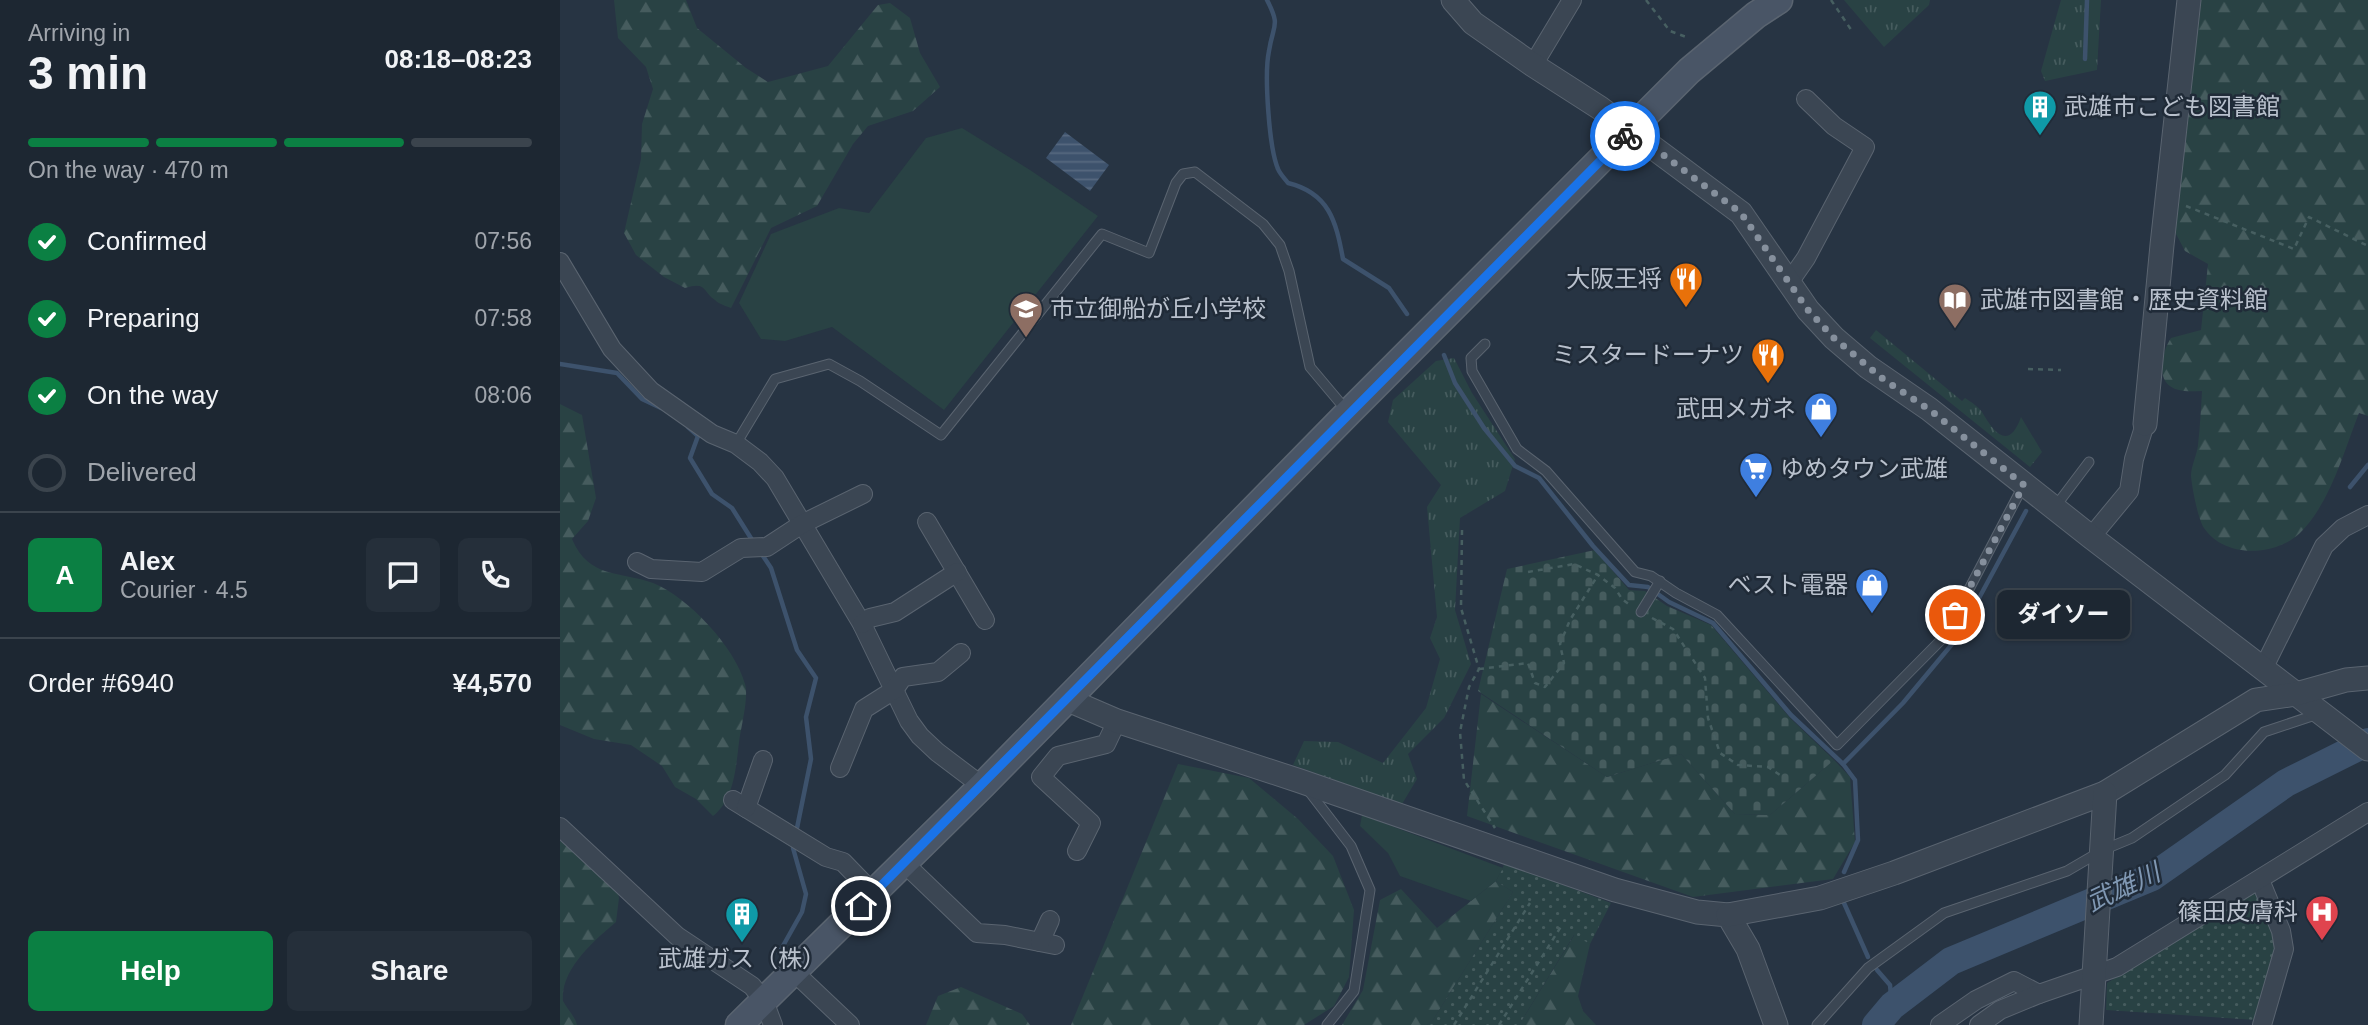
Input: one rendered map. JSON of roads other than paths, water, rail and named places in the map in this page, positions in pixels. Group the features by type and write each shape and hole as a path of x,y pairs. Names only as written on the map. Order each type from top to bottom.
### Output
{"main road":[{"path":"739,1025 768,1013 794,972 982,786 1348,412 1706,55 1779,0"}],"street":[{"path":"1453,0 1474,23 1600,108 1741,213 1808,310 1834,338 1883,379 1930,410 2053,508 2368,749"},
{"path":"1533,65 1572,0"},
{"path":"2091,537 2129,491 2134,459 2145,424 2189,0"},
{"path":"1790,281 1806,258 1865,147 1834,126 1806,99"},
{"path":"560,262 612,349 651,391 712,433 736,444 760,462 775,478 862,624 909,721 920,736 982,786"},
{"path":"637,562 651,569 702,572 741,548 760,547 863,494"},
{"path":"2263,669 2324,546 2343,528 2368,515"},
{"path":"927,522 985,620"},
{"path":"862,624 870,618 895,611 957,572"},
{"path":"840,768 864,709 894,690 903,677 938,672 961,653"},
{"path":"1066,699 1117,721 1615,890 1697,912 1728,915 1820,898 1894,873 2105,793 2256,700 2296,694 2346,680 2368,678"},
{"path":"1077,850 1091,823 1041,776 1058,756 1106,744 1117,721"},
{"path":"763,760 739,804 826,857 843,862 873,894"},
{"path":"2091,1025 2105,793"},
{"path":"1979,1025 2000,1010 2094,969 2117,967 2368,812"},
{"path":"560,827 677,936 752,986 768,1013"},
{"path":"904,863 978,933 1005,934 1047,944 1050,920"},
{"path":"2260,880 2281,931 2284,950 2262,1025"},
{"path":"1728,915 1748,949 1776,1025"},
{"path":"794,972 850,1025"},
{"path":"1940,1025 1976,1000 2014,981 2039,994"}],"lane":[{"path":"736,444 775,379 828,363 941,435 1102,234 1149,253 1176,183 1183,173 1195,172 1263,224 1280,245 1289,271 1310,367 1348,412"},
{"path":"1485,344 1471,358 1472,371 1517,449 1546,471 1635,572 1651,576 1717,615 1837,745 1944,637 2024,485"},
{"path":"2053,508 2089,462"},
{"path":"1640,612 1660,581"},
{"path":"1817,1025 1868,968 1944,914 2067,871 2103,850 2132,838 2225,775 2264,732 2321,713"},
{"path":"1300,781 1351,846 1370,890 1354,990 1326,1024"}],"water":[{"path":"1065,132 1109,165 1090,191 1046,158"}],"waterway":[{"path":"1267,0 1275,21 1268,62 1267,93 1272,145 1278,169 1288,183 1302,188 1322,201 1337,232 1343,259 1389,288 1407,314"},
{"path":"2085,59 2087,0"},
{"path":"1444,355 1455,383 1484,428 1515,466 1539,478 1593,546 1629,585 1648,587 1669,602 1713,623 1791,715 1843,764 1855,780 1858,840 1844,872"},
{"path":"560,364 617,373 642,399 661,408"},
{"path":"688,427 698,436 690,458 712,494 732,508 754,543"},
{"path":"2350,487 2368,465"},
{"path":"1843,764 1903,703 1958,637 2026,511"},
{"path":"761,553 771,568 797,650 816,678 806,717 811,759 796,833"},
{"name":"武雄川","path":"1876,1025 1892,1006 1951,961 2152,877 2286,783 2368,742"},
{"path":"779,953 802,912 806,894 793,848 794,841"},
{"path":"1844,903 1868,957"},
{"path":"1877,970 1890,985 1892,1006"}],"place":[{"name":"武雄市こども図書館","path":"2040,137"},
{"name":"大阪王将","path":"1686,309"},
{"name":"武雄市図書館・歴史資料館","path":"1955,330"},
{"name":"市立御船が丘小学校","path":"1026,339"},
{"name":"ミスタードーナツ","path":"1768,385"},
{"name":"武田メガネ","path":"1821,439"},
{"name":"ゆめタウン武雄","path":"1756,499"},
{"name":"ベスト電器","path":"1872,615"},
{"name":"ダイソー","path":"1955,615"},
{"name":"篠田皮膚科","path":"2322,942"},
{"name":"武雄ガス（株）","path":"742,944"}]}
